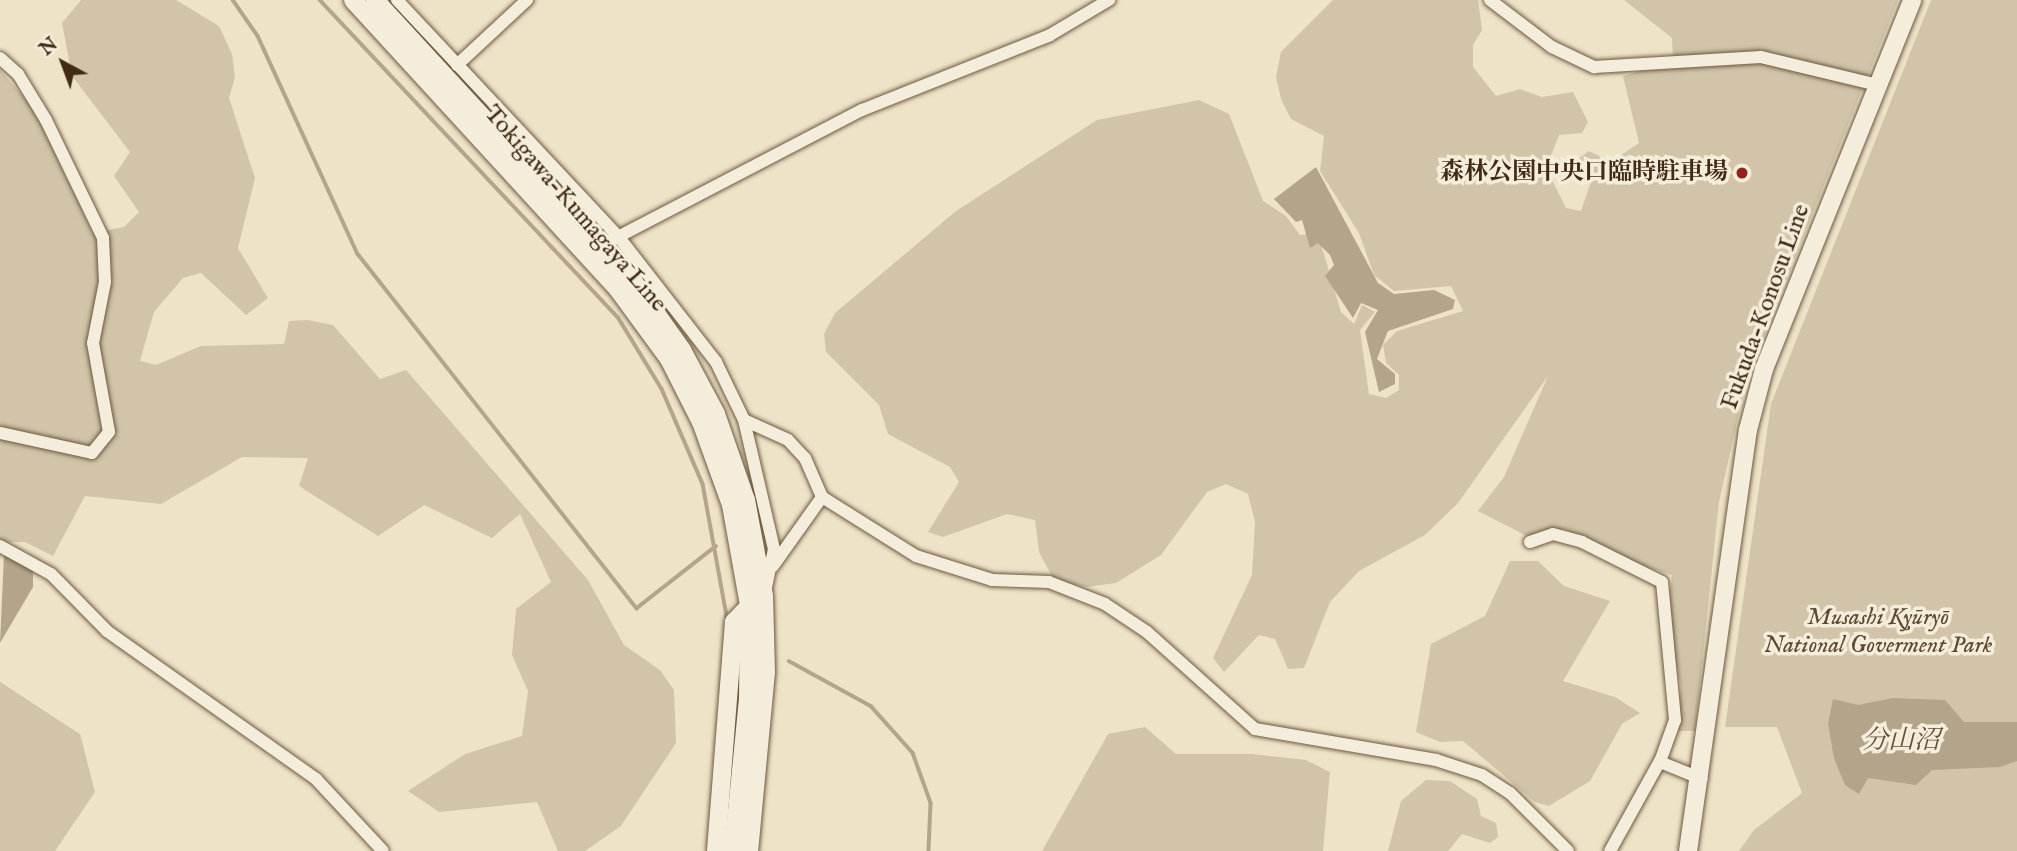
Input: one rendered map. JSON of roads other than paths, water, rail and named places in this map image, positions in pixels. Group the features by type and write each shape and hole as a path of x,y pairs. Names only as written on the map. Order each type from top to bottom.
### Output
{"main road":[{"name":"Tokigawa-Kumagaya Line","path":"353,0 604,246"},
{"name":"Tokigawa-Kumagaya Line","path":"375,0 604,246 701,422 731,505 757,622 733,851"},
{"name":"Fukuda-Konosu Line","path":"1688,851 1702,779 1748,430 1764,369 1912,0"},
{"path":"716,851 734,622 754,602"},
{"name":"Tokigawa-Kumagaya Line","path":"749,851 766,643 757,622"}],"street":[{"path":"397,0 457,65 604,246 716,362 744,420 773,566"},
{"path":"457,65 527,0"},
{"path":"604,246 862,110 1050,35 1109,0"},
{"path":"1490,0 1552,47 1594,68 1761,57 1878,85"},
{"path":"0,58 18,74 46,120 103,238 105,282 93,343 109,432 92,453 0,433"},
{"path":"744,420 788,440 805,458 822,498 916,556 992,580 1049,582 1105,604 1147,632 1255,729 1436,760 1482,775 1510,793 1568,851"},
{"path":"754,602 773,566 822,498"},
{"path":"1530,542 1553,534 1583,542 1662,582 1675,720 1660,762 1610,851"},
{"path":"0,546 51,574 107,631 316,779 383,851"},
{"path":"1660,762 1702,779"}],"water":[{"path":"1316,167 1378,283 1394,294 1434,290 1455,300 1453,309 1388,331 1377,359 1395,374 1395,384 1379,392 1365,332 1378,310 1361,303 1353,318 1325,276 1334,265 1330,255 1318,243 1310,248 1302,220 1296,222 1274,199"},
{"path":"4,555 33,571 33,587 0,643"},
{"name":"分山沼","path":"1893,698 1945,700 1964,722 2017,722 2017,761 2000,767 1932,770 1916,785 1868,778 1859,794 1845,785 1834,758 1828,724 1833,699 1858,705"}],"waterway":[{"path":"233,0 258,36 358,254 637,608 716,546"},
{"path":"320,0 618,317 662,389 703,484 728,621"},
{"path":"789,661 871,706 913,753 931,803 929,851"}],"place":[{"name":"森林公園中央口臨時駐車場","path":"1742,173"}],"park label":[{"name":"Musashi Kyūryō National Goverment Park","path":"1878,632"}]}
